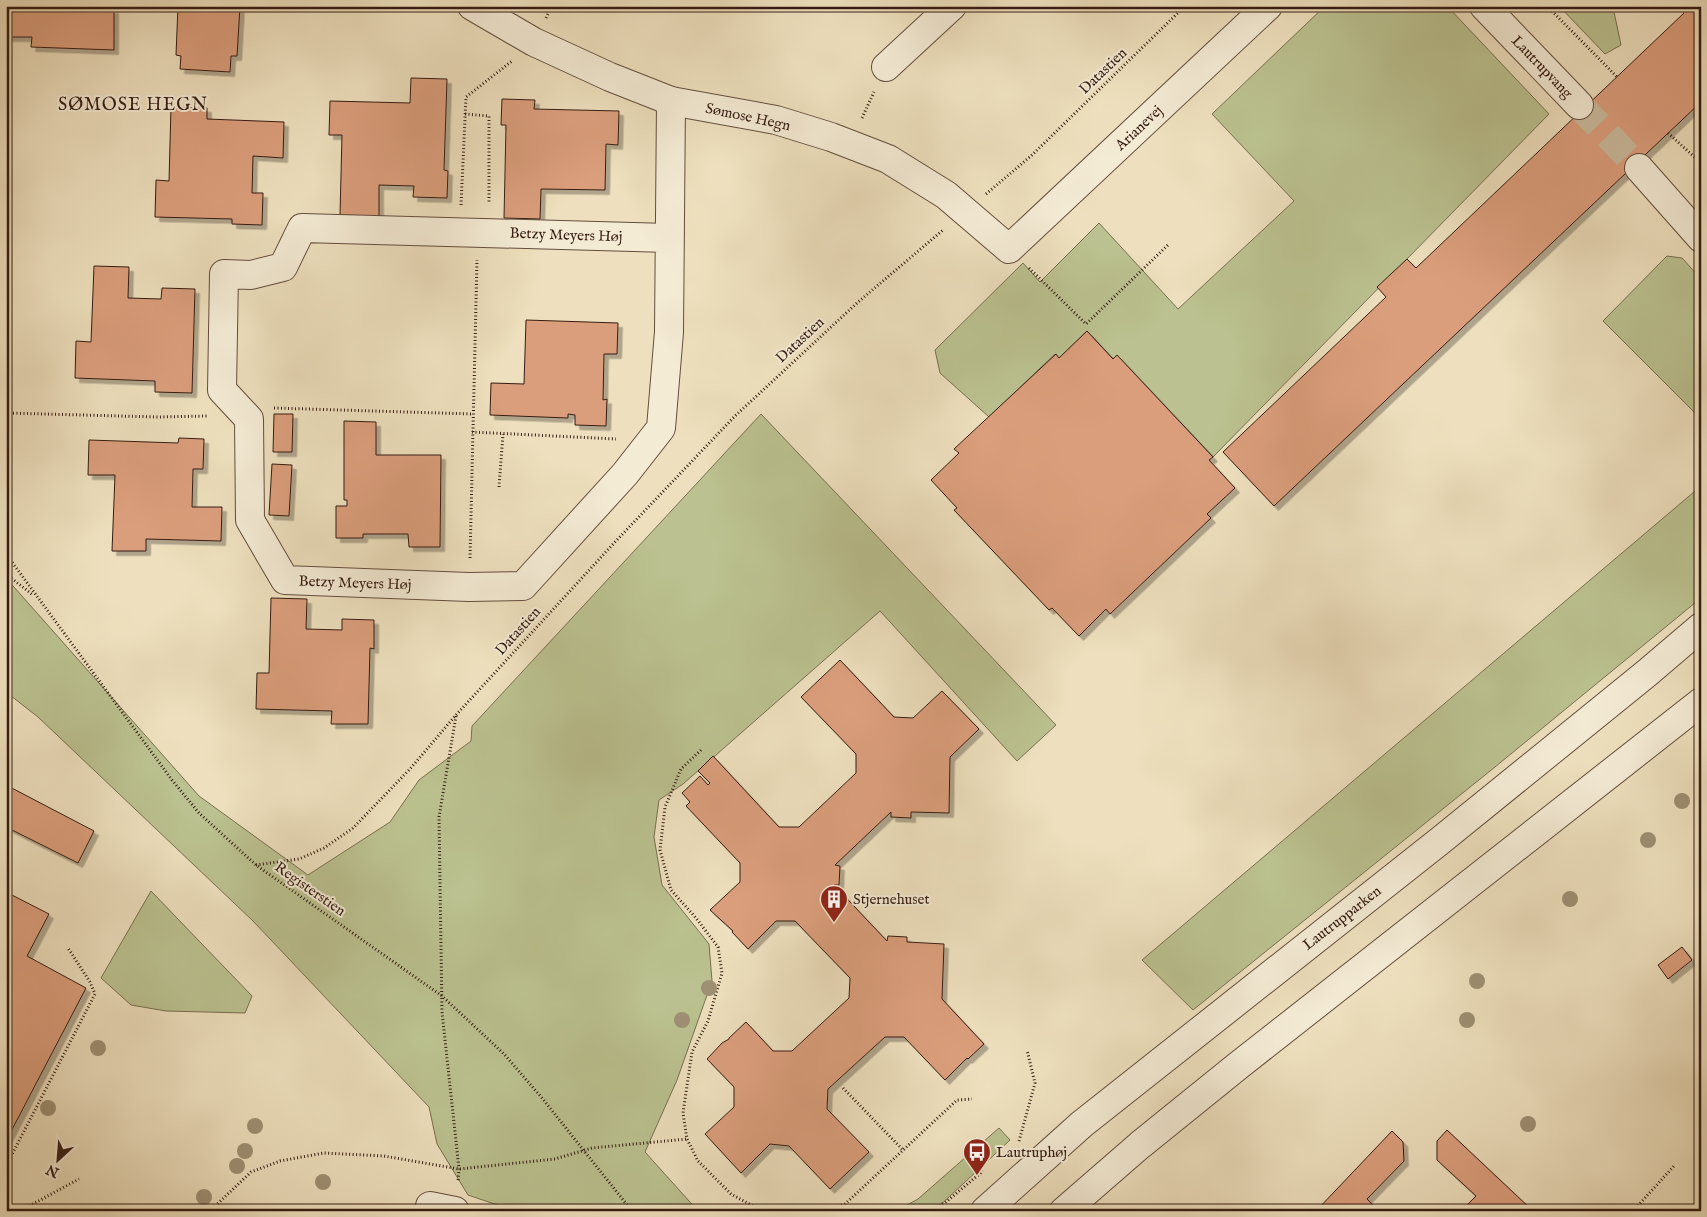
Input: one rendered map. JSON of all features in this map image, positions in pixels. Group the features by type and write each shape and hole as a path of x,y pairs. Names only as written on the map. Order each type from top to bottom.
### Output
{"street":[{"name":"Sømose Hegn","path":"472,6 534,42 610,78 671,101 776,120 831,137 888,159 946,195 1009,249"},
{"path":"886,66 952,6"},
{"name":"Arianevej","path":"1009,249 1268,6"},
{"name":"Lautrupvang","path":"1484,6 1579,106"},
{"name":"Betzy Meyers Høj","path":"669,238 302,228 283,267 251,275 224,274 222,390 249,419 250,520 284,580 523,586 625,474 661,428 669,332 671,101"},
{"path":"1639,168 1701,238"},
{"path":"1679,212 1701,232"},
{"name":"Lautrupparken","path":"985,1211 1082,1124 1448,834 1701,627"},
{"path":"1064,1211 1140,1145 1239,1065 1701,702"}],"path":[{"path":"483,233 461,213 466,97 534,42 552,6"},
{"path":"558,6 579,10 645,6"},
{"name":"Datastien","path":"256,865 299,859 324,848 353,828 410,769 456,715 615,542 735,416 857,303 1031,156 1185,6"},
{"path":"1547,6 1617,78"},
{"path":"850,144 886,66"},
{"path":"465,114 489,116 472,432 469,586"},
{"path":"1668,133 1701,163"},
{"path":"1009,249 1086,324 1168,244"},
{"path":"6,413 158,417 216,416 238,407 473,414"},
{"path":"472,432 651,441"},
{"path":"499,487 503,434"},
{"name":"Registerstien","path":"6,554 172,780 199,813 256,865 442,996 504,1054 542,1098 632,1211"},
{"path":"6,574 38,598"},
{"path":"456,715 439,817 442,1012 459,1170"},
{"path":"701,750 681,769 665,807 660,850 671,890 718,947 722,973 708,1021 692,1052 683,1113 687,1139 698,1162 730,1194 762,1211"},
{"path":"6,1166 95,994 90,982 68,948"},
{"path":"1012,1147 1019,1142 1035,1083 1027,1050"},
{"path":"844,1088 903,1150"},
{"path":"821,1211 846,1204 957,1100 972,1099"},
{"path":"210,1211 251,1172 280,1161 324,1153 384,1156 459,1170 555,1158 592,1148 687,1139"},
{"path":"1633,1211 1674,1166"},
{"path":"930,1211 946,1202 984,1170"},
{"path":"20,1211 79,1179"}],"green space":[{"path":"1325,6 1447,6 1549,114 1213,457 1117,356 1113,359 1087,331 1059,358 1055,354 989,417 940,373 935,350 1023,263 1040,282 1099,223 1178,309 1294,201 1212,114"},
{"path":"1559,6 1619,6 1614,12 1621,45 1605,54"},
{"path":"1667,256 1682,258 1701,279 1701,419 1603,321"},
{"path":"761,414 1056,725 1017,761 880,611 683,784 659,800 654,837 662,885 709,944 712,981 677,1080 645,1152 698,1211 515,1211 468,1195 437,1144 429,1107 253,921 38,717 6,692 6,578 199,796 308,875 390,822 419,780 471,741 472,726"},
{"path":"1701,486 1701,598 1193,1010 1142,960"},
{"path":"151,891 252,996 245,1013 166,1011 131,1005 101,978"},
{"path":"999,1128 1010,1140 934,1211 896,1211 918,1199"}],"building":[{"path":"6,6 114,9 114,50 31,47 32,37 6,37"},
{"path":"178,6 240,6 237,56 231,56 230,72 180,69 181,56 176,55"},
{"path":"1684,6 1701,6 1701,102 1274,506 1223,452 1386,297 1377,287 1407,259 1416,268 1684,13 1681,9"},
{"path":"411,78 447,79 444,170 448,171 447,198 413,197 414,186 379,185 379,216 340,215 342,135 329,135 330,101 410,103"},
{"path":"502,99 535,100 534,109 619,111 618,145 606,144 605,190 541,189 540,219 504,218 506,125 501,125"},
{"path":"171,107 207,108 207,119 284,122 283,158 253,156 252,193 263,193 262,225 232,224 232,219 155,217 156,180 169,181"},
{"path":"94,266 129,267 128,298 161,299 162,288 195,289 192,393 155,392 155,381 75,378 76,341 91,342"},
{"path":"526,320 618,323 617,354 604,354 603,400 607,399 606,426 575,425 575,415 568,414 568,418 490,415 491,383 524,384"},
{"path":"1087,331 1113,359 1117,355 1213,457 1209,460 1235,488 1207,514 1211,518 1110,614 1106,609 1079,636 1052,608 1049,610 954,510 957,508 931,480 959,453 954,449 1056,354 1059,358"},
{"path":"274,414 293,414 292,452 273,452"},
{"path":"344,421 376,422 376,455 441,455 440,547 409,547 408,534 363,534 363,538 336,538 336,506 347,506 347,500 344,500"},
{"path":"179,438 204,439 203,469 193,469 192,507 222,507 221,541 146,539 146,551 112,551 115,475 88,475 89,440 178,443"},
{"path":"272,464 292,465 289,516 269,515"},
{"path":"271,598 307,599 306,629 342,630 342,619 374,620 374,649 370,648 368,724 331,724 332,711 256,709 257,673 269,673"},
{"name":"Stjernehuset","path":"840,660 894,717 913,718 942,691 979,729 950,757 949,813 911,812 911,818 891,817 891,812 835,865 840,866 839,885 834,885 887,941 888,936 907,937 907,942 944,944 942,999 984,1044 945,1080 904,1037 885,1037 828,1089 827,1109 869,1152 830,1189 789,1146 770,1144 741,1173 705,1134 734,1107 734,1087 707,1059 746,1022 773,1051 792,1051 849,998 850,978 795,921 776,921 748,949 733,931 710,910 740,882 740,863 686,806 690,802 682,793 700,776 708,785 710,783 698,771 713,756 779,827 799,827 856,773 856,754 801,697"},
{"path":"6,785 94,831 78,863 6,827"},
{"path":"6,892 49,914 27,956 86,988 6,1141"},
{"path":"1682,947 1692,960 1668,979 1658,965"},
{"path":"1447,1130 1533,1211 1461,1211 1476,1196 1437,1160 1437,1141"},
{"path":"1392,1131 1403,1142 1404,1161 1367,1199 1379,1211 1316,1211"}],"tunnel":[{"path":"1579,105 1639,168"}],"place":[{"name":"Stjernehuset","path":"834,923"},
{"name":"Lautruphøj","path":"977,1176"}],"district":[{"name":"SØMOSE HEGN","path":"133,105"}]}
